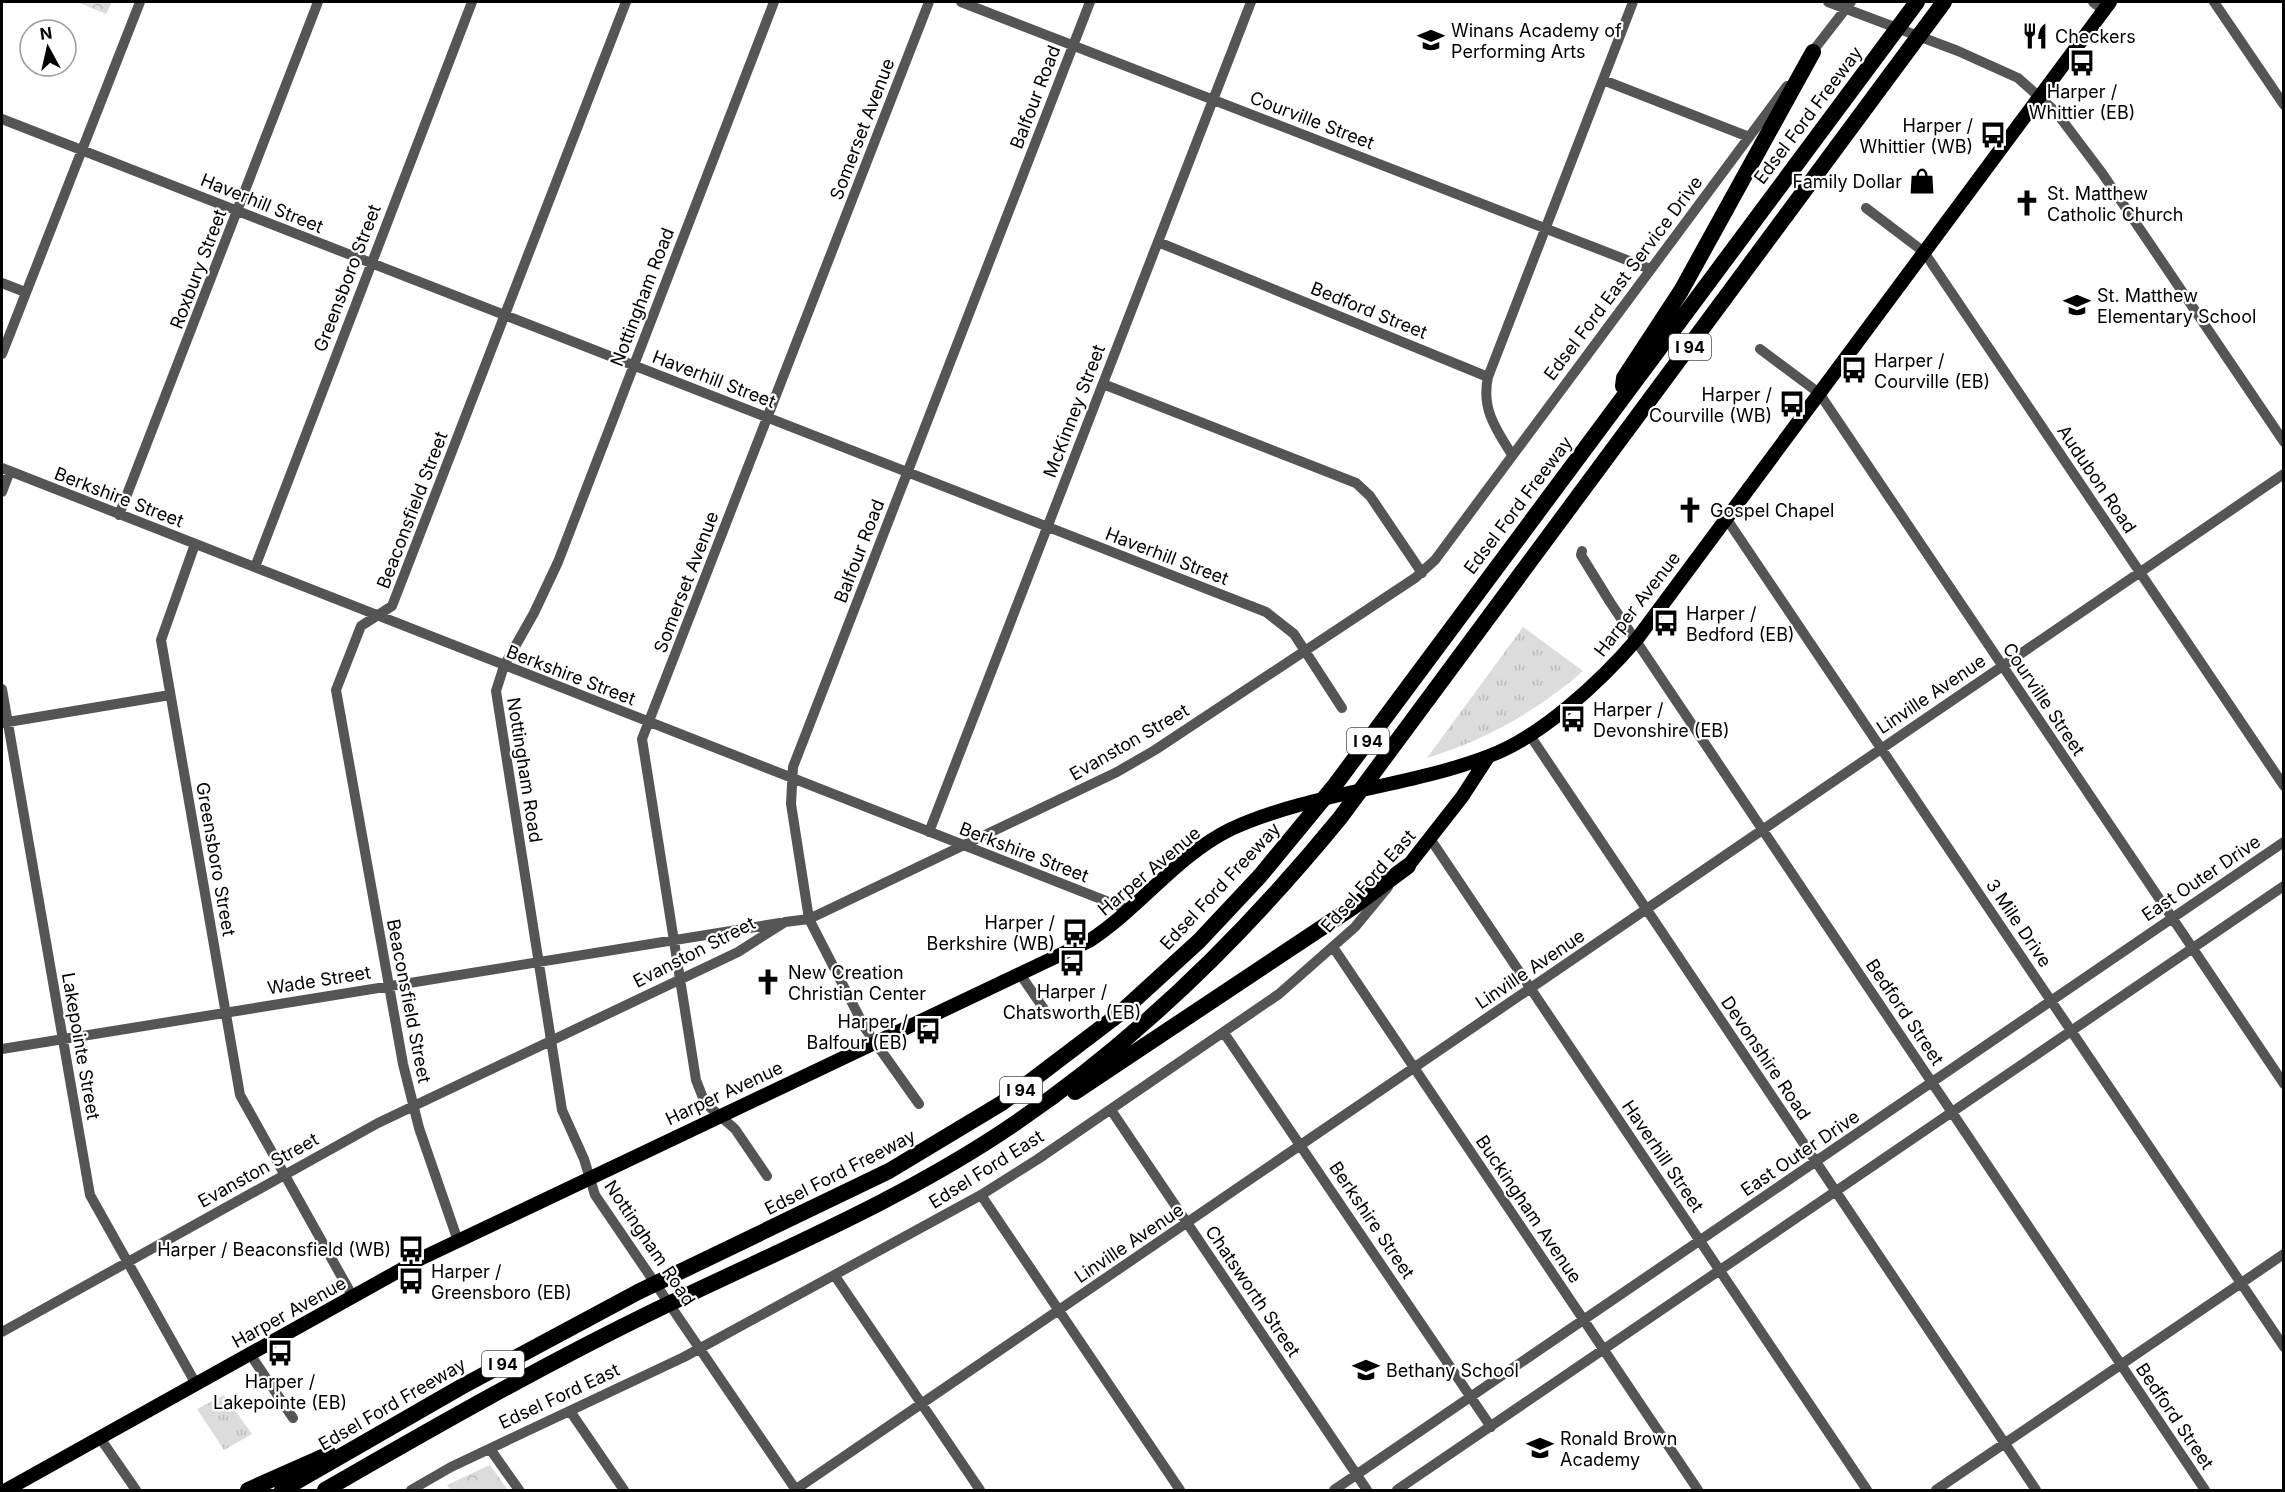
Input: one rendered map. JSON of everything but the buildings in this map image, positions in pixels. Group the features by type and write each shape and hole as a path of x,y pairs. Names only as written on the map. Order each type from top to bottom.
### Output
{"highway":[{"name":"Edsel Ford Freeway","path":"282,1491 369,1439 638,1292 889,1171 1002,1103 1110,1022 1199,941 1260,876 1335,785 1917,2"},
{"name":"I 94","path":"325,1491 524,1377 652,1312 859,1214 957,1161 1018,1121 1145,1025 1281,890 1380,765 1944,2"},
{"path":"1623,397 1624,378 1681,291 1813,52"},
{"path":"1018,1121 1074,1092 1179,1024 1353,907 1408,866"},
{"path":"248,1491 304,1463 369,1439"}],"main road":[{"name":"Harper Avenue","path":"6,1491 353,1297 458,1241 588,1177 1089,941 1130,910 1182,861 1213,839 1256,819 1488,757 1528,734 1586,692 1636,639 2039,96 2102,4"},
{"name":"Edsel Ford East","path":"1408,866 1431,840 1488,757"}],"street":[{"path":"2,354 140,2"},
{"name":"Roxbury Street","path":"119,515 318,2"},
{"name":"Greensboro Street","path":"255,567 472,2"},
{"name":"Beaconsfield Street","path":"458,1241 413,1106 388,985 336,690 361,626 393,606 626,2"},
{"name":"Nottingham Road","path":"774,2 558,562 504,666 496,691 562,1110 584,1159 595,1195 796,1490"},
{"name":"Somerset Avenue","path":"767,1176 735,1129 705,1102 696,1080 642,739 929,2"},
{"name":"Courville Street","path":"961,2 1650,269"},
{"name":"Balfour Road","path":"919,1104 865,1028 809,919 791,804 791,778 793,767 1090,2"},
{"name":"McKinney Street","path":"929,832 1251,2"},
{"path":"1512,455 1490,419 1485,398 1488,377 1634,2"},
{"path":"1828,2 1848,5 1860,14 1958,51 2018,78 2056,112 2102,173 2283,442"},
{"path":"2214,2 2283,105"},
{"name":"Edsel Ford East Service Drive","path":"1422,573 1435,560 1848,5"},
{"path":"1603,80 1749,137"},
{"name":"Haverhill Street","path":"2,119 1266,612 1287,627 1342,708"},
{"name":"Audubon Road","path":"1866,208 1924,252 2283,786"},
{"name":"Bedford Street","path":"1158,242 1488,377"},
{"path":"2,283 25,292"},
{"name":"Courville Street","path":"1760,349 1819,393 2283,1084"},
{"path":"1103,384 1356,483 1375,502 1422,573"},
{"path":"2,492 6,470"},
{"name":"Berkshire Street","path":"6,470 376,617 1130,910"},
{"name":"Linville Avenue","path":"796,1490 2283,474"},
{"name":"3 Mile Drive","path":"1726,518 2283,1347"},
{"name":"Greensboro Street","path":"195,544 162,633 170,695 240,1095 353,1297"},
{"name":"Bedford Street","path":"1582,551 1584,560 1762,830 2205,1491"},
{"name":"Evanston Street","path":"2,1332 285,1174 413,1106 738,952 785,922 809,919 1117,772 1155,750 1422,573"},
{"name":"Lakepointe Street","path":"2,689 4,722 90,1195 196,1384"},
{"path":"4,722 170,695"},
{"name":"Devonshire Road","path":"1528,734 2036,1491"},
{"name":"Haverhill Street","path":"1431,840 1867,1491"},
{"name":"East Outer Drive","path":"1334,1491 2283,842"},
{"name":"Edsel Ford East","path":"411,1491 490,1449 699,1349 981,1195 1111,1110 1279,994 1355,927 1408,866"},
{"path":"1398,1491 2283,886"},
{"name":"Wade Street","path":"2,1049 785,922"},
{"name":"Buckingham Avenue","path":"1334,947 1698,1491"},
{"path":"1020,974 1046,1012"},
{"name":"Berkshire Street","path":"1224,1033 1491,1427"},
{"name":"Chatsworth Street","path":"1111,1110 1367,1491"},
{"path":"981,1195 1180,1491"},
{"path":"1936,1491 2283,1254"},
{"path":"835,1276 981,1491"},
{"path":"250,1354 293,1418"},
{"path":"570,1411 624,1491"},
{"path":"100,1438 136,1491"},
{"path":"490,1449 519,1491"}],"green space":[{"path":"77,2 112,2 106,14"},
{"path":"1523,627 1583,671 1548,699 1510,723 1449,751 1427,758"},
{"path":"224,1395 252,1434 224,1450 197,1409"},
{"path":"490,1465 508,1490 451,1490 447,1485"}],"place":[{"name":"Checkers","path":"2035,36"},
{"name":"Winans Academy of Performing Arts","path":"1431,40"},
{"name":"Harper / Whittier (EB)","path":"2082,63"},
{"name":"Harper / Whittier (WB)","path":"1993,135"},
{"name":"Family Dollar","path":"1922,181"},
{"name":"St. Matthew Catholic Church","path":"2027,203"},
{"name":"St. Matthew Elementary School","path":"2077,305"},
{"name":"Harper / Courville (EB)","path":"1854,370"},
{"name":"Harper / Courville (WB)","path":"1792,404"},
{"name":"Gospel Chapel","path":"1690,510"},
{"name":"Harper / Bedford (EB)","path":"1666,623"},
{"name":"Harper / Devonshire (EB)","path":"1573,719"},
{"name":"Harper / Berkshire (WB)","path":"1075,932"},
{"name":"Harper / Chatsworth (EB)","path":"1072,963"},
{"name":"New Creation Christian Center","path":"768,982"},
{"name":"Harper / Balfour (EB)","path":"928,1031"},
{"name":"Harper / Beaconsfield (WB)","path":"411,1249"},
{"name":"Harper / Greensboro (EB)","path":"411,1281"},
{"name":"Harper / Lakepointe (EB)","path":"280,1353"},
{"name":"Bethany School","path":"1366,1370"},
{"name":"Ronald Brown Academy","path":"1540,1448"}]}
